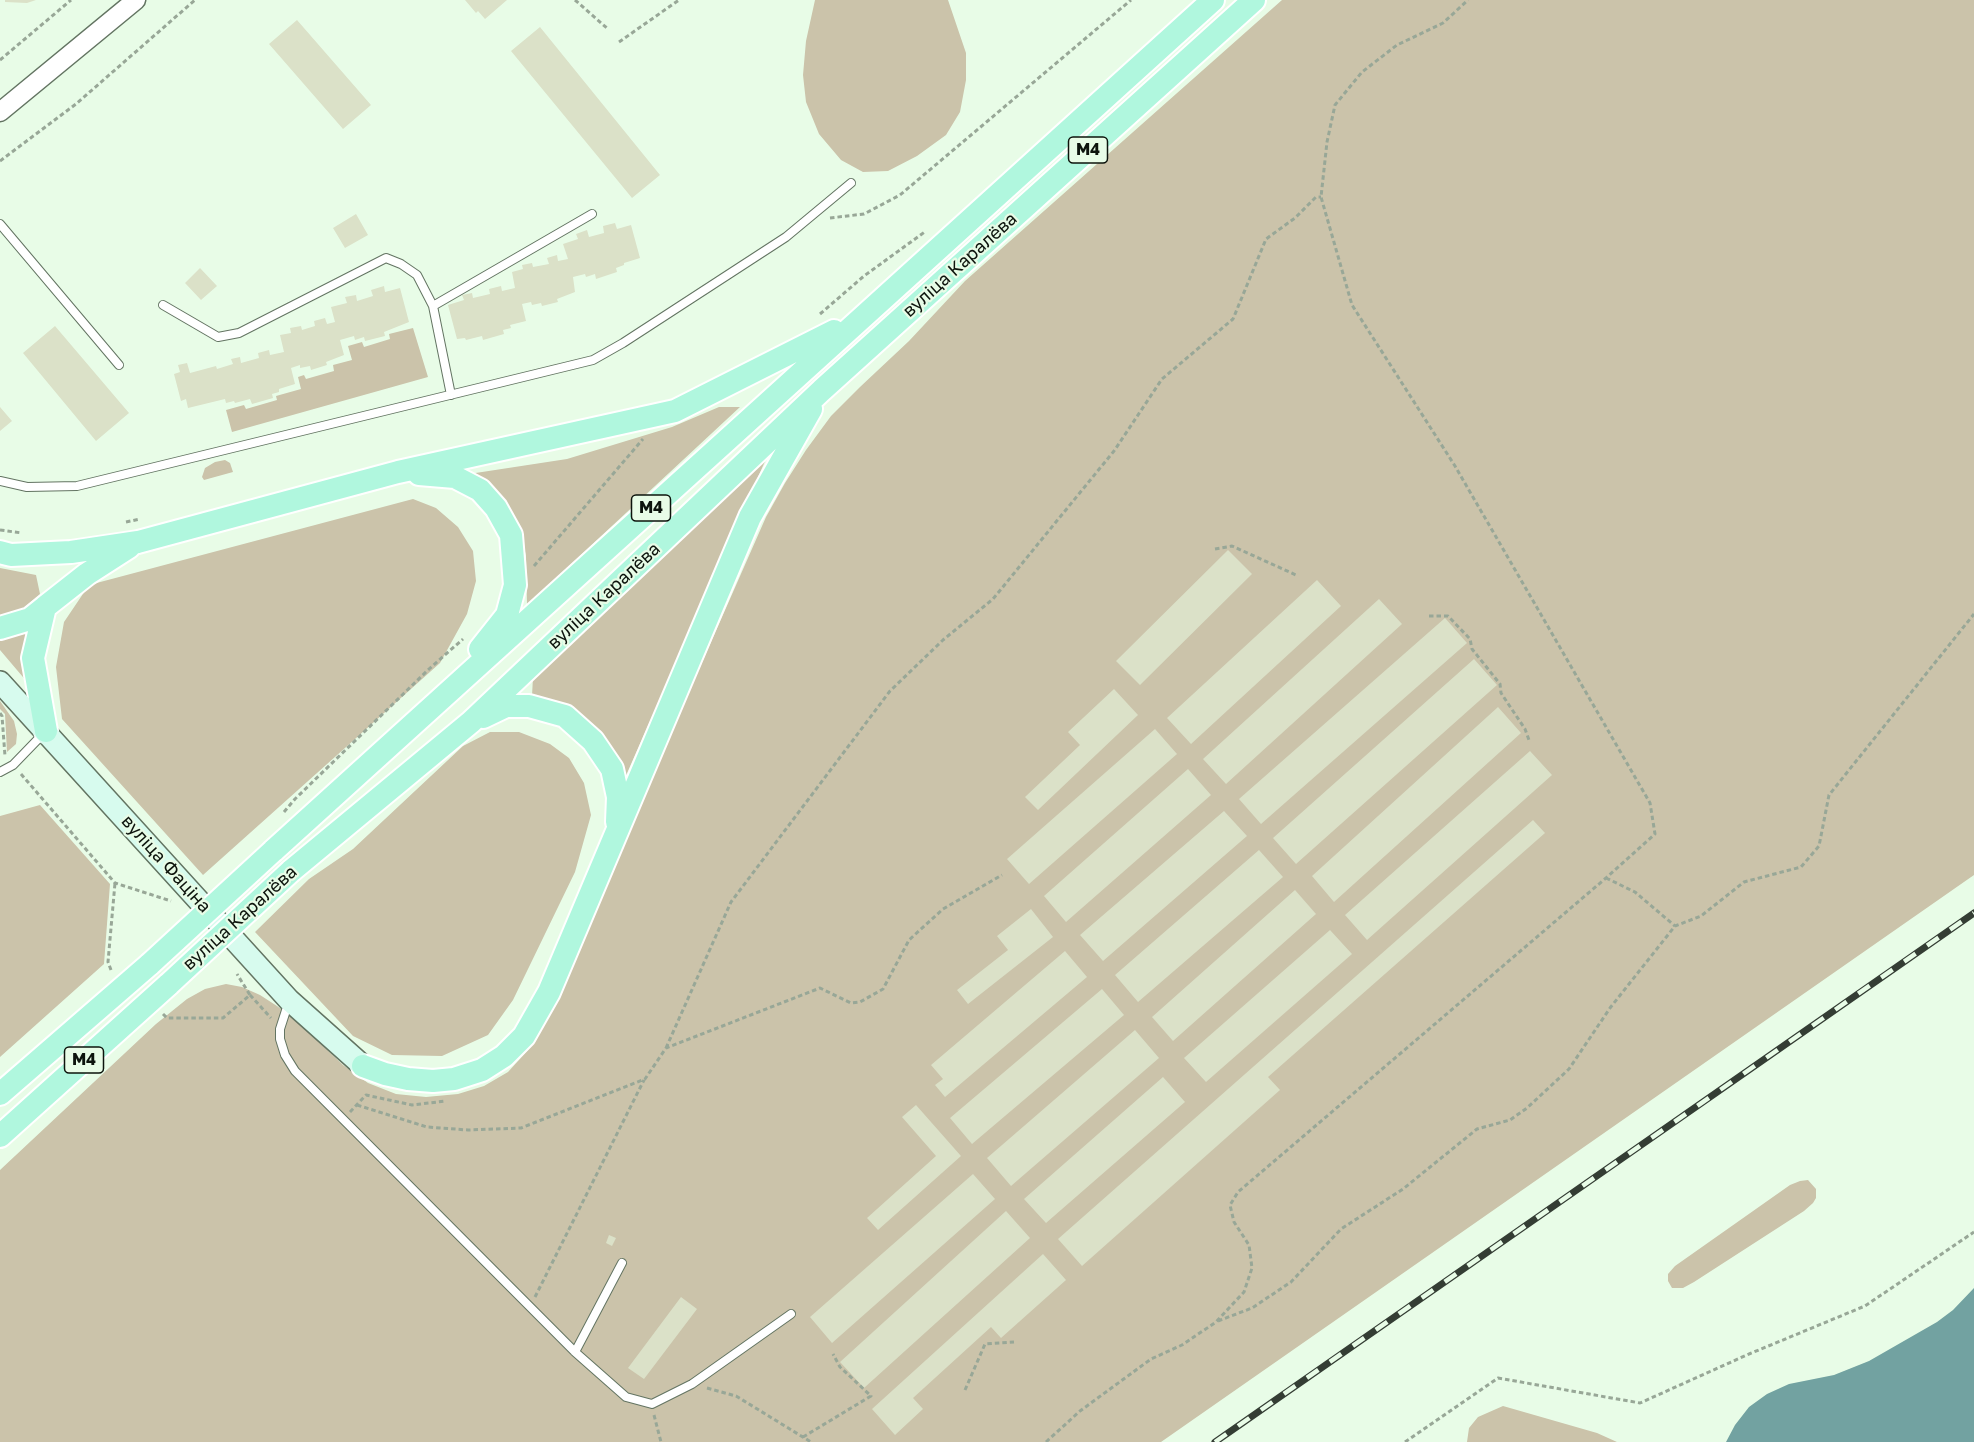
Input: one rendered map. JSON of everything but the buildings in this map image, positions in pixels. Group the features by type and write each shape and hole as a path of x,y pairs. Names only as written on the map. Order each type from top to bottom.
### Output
{"main road":[{"name":"вуліца Каралёва","path":"0,1094 150,964 859,318 1213,0"},
{"name":"вуліца Каралёва","path":"0,1136 291,871 471,722 822,390 1254,0"},
{"path":"0,552 11,555 71,552 138,542 398,472 675,411 859,318"},
{"path":"363,1066 408,1079 433,1081 454,1079 482,1070 504,1056 524,1036 549,992 750,517 822,390"},
{"path":"398,472 455,477 480,490 496,507 511,535 515,585 507,615 442,697"},
{"path":"0,628 30,619 87,574 138,542"},
{"path":"45,607 33,658 46,731"},
{"name":"вуліца Фаціна","path":"0,682 289,1000 363,1066"},
{"path":"471,722 506,706 529,706 565,716 593,741 612,769 618,797 616,837"}],"street":[{"path":"0,112 136,0"}],"lane":[{"path":"0,480 27,487 77,486 593,360 786,237 851,183"},
{"path":"433,306 592,214"},
{"path":"0,224 3,234 119,365"},
{"path":"164,305 218,337 239,333 386,258 401,264 417,275 433,306 451,395"},
{"path":"0,772 13,765 46,731"},
{"path":"289,1000 280,1029 280,1039 285,1055 295,1071 575,1352 626,1398 652,1404 692,1384 791,1314"},
{"path":"575,1352 622,1263"}],"path":[{"path":"0,60 70,0"},
{"path":"0,161 76,104 195,0"},
{"path":"575,0 608,29"},
{"path":"619,42 678,0"},
{"path":"807,220 864,214 900,195 1131,0"},
{"path":"1216,1322 1244,1292 1252,1268 1249,1245 1234,1222 1230,1205 1238,1192 1655,834 1650,803 1455,466 1352,305 1321,197 1327,142 1335,105 1362,72 1398,45 1443,23 1468,0"},
{"path":"530,1307 645,1079 666,1048 731,902 890,691 943,640 993,599 1114,451 1162,379 1233,319 1266,239 1295,218 1316,197 1321,197"},
{"path":"514,570 528,570 538,563 653,427 649,416"},
{"path":"1215,549 1232,546 1296,575"},
{"path":"1046,1442 1080,1411 1151,1359 1182,1345 1216,1322 1252,1308 1291,1282 1341,1229 1403,1189 1477,1129 1510,1120 1527,1108 1569,1069 1610,1008 1676,926 1701,916 1744,882 1801,867 1819,846 1829,795 1974,614"},
{"path":"1429,616 1448,616 1470,639 1472,649 1500,684 1501,693 1525,729 1529,740"},
{"path":"282,815 295,799 463,639"},
{"path":"0,714 4,755 115,883 179,903"},
{"path":"666,1048 820,988 851,1003 860,1002 883,989 909,940 943,909 1002,875"},
{"path":"1606,878 1635,892 1676,926"},
{"path":"108,962 115,883"},
{"path":"235,970 250,994 280,1029"},
{"path":"167,1018 223,1018 250,994"},
{"path":"356,1105 427,1127 468,1130 520,1128 645,1079"},
{"path":"1406,1442 1498,1378 1640,1403 1749,1354 1865,1306 1974,1232"},
{"path":"965,1390 985,1344 1014,1342"},
{"path":"803,1437 871,1396 840,1367 832,1354"},
{"path":"692,1384 736,1396 811,1442"},
{"path":"652,1404 661,1442"}],"shaded area":[{"path":"815,0 948,0 966,53 966,80 960,112 946,135 917,156 888,171 863,172 841,160 819,134 806,102 803,75 806,41"},
{"path":"1282,0 1974,0 1974,875 1161,1442 0,1442 0,1170 156,1024 187,999 205,989 226,984 242,987 277,1006 299,1023 343,1065 368,1083 396,1094 426,1097 458,1094 484,1086 508,1072 528,1050 543,1024 766,517 806,450 831,416 909,341 965,281"},
{"path":"413,328 428,377 232,432 226,410 244,405 246,409 277,400 276,396 301,389 298,377 304,375 306,379 334,371 333,365 352,360 348,346 362,342 364,347 390,339 389,334"},
{"path":"719,407 740,407 527,605 526,556 519,524 501,495 469,474 567,459 672,427"},
{"path":"766,459 624,780 532,696 533,677"},
{"path":"225,460 230,463 233,472 204,480 202,477 205,468 215,462"},
{"path":"413,499 436,508 458,527 473,551 476,581 467,614 440,663 203,875 62,719 56,667 64,622 89,585"},
{"path":"0,568 36,575 40,594 19,612 0,617"},
{"path":"31,625 24,647 28,683 0,650 0,637"},
{"path":"0,701 14,721 17,734 16,744 7,752 5,714 0,709"},
{"path":"490,732 519,732 550,744 569,758 584,783 591,815 575,872 513,1000 488,1035 442,1056 392,1055 353,1036 255,932 309,879 353,849 463,746"},
{"path":"40,805 110,884 104,964 0,1057 0,816"},
{"path":"1808,1180 1816,1189 1816,1198 1804,1211 1694,1282 1683,1288 1672,1288 1668,1281 1668,1274 1675,1266 1790,1185"},
{"path":"1503,1406 1597,1433 1617,1442 1467,1442 1469,1428 1478,1417"}],"water":[{"path":"1974,1288 1974,1442 1726,1442 1735,1425 1749,1407 1767,1394 1789,1384 1834,1375 1869,1361 1937,1322 1953,1310"}],"railway":[{"path":"1215,1442 1974,913"}]}
